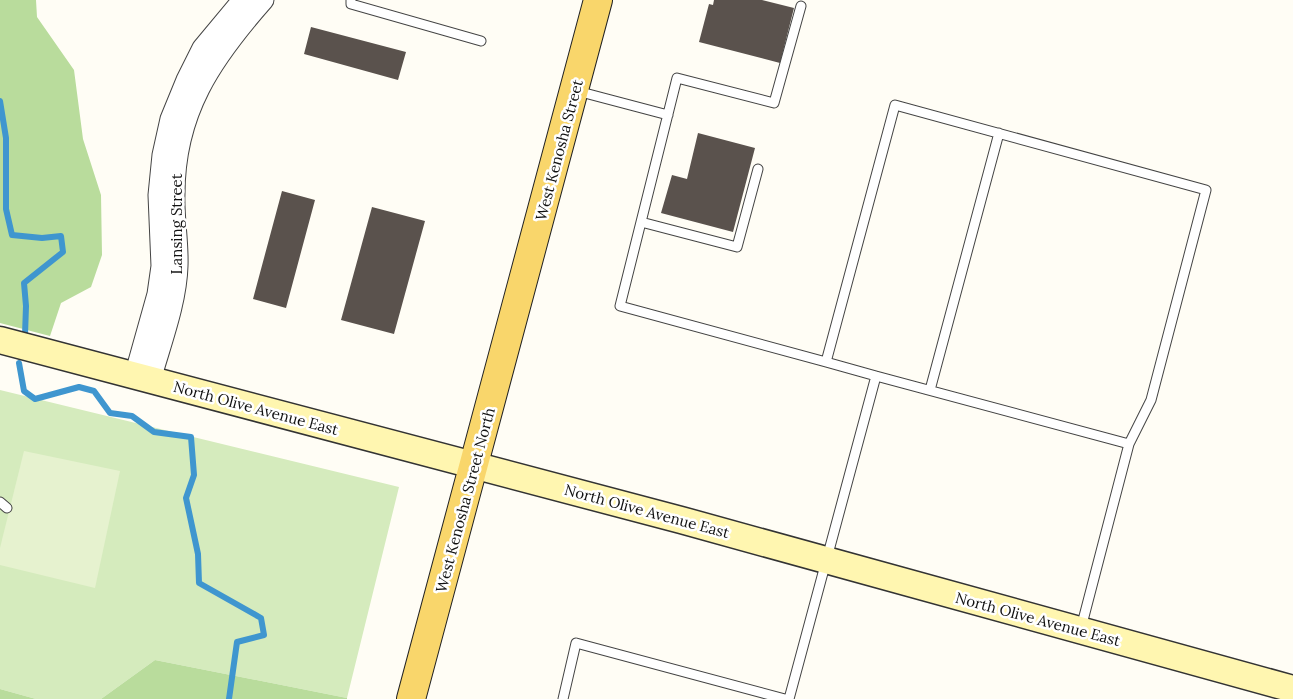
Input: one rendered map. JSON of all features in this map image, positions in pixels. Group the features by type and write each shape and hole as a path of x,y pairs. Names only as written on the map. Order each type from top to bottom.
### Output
{"main road":[{"name":"West Kenosha Street","path":"519,300 598,0"},
{"name":"West Kenosha Street North","path":"411,699 519,300"}],"street":[{"name":"Lansing Street","path":"143,378 161,266 158,195 162,155 170,120 186,80 202,48 242,0"},
{"name":"Lansing Street","path":"143,378 174,298 178,267 174,195 176,156 185,123 200,87 218,56 234,34 264,0"},
{"name":"North Olive Avenue East","path":"0,340 826,560 1293,689"}],"lane":[{"path":"351,0 350,4 481,41"},
{"path":"800,6 774,102 676,78 620,306 1130,444"},
{"path":"575,90 668,115"},
{"path":"826,362 895,105 1206,190 1151,400 1130,444 1081,630"},
{"path":"930,390 999,133"},
{"path":"641,222 737,247 758,169"},
{"path":"563,699 576,643 787,699 876,376"}],"green space":[{"path":"0,0 36,0 37,17 74,70 83,139 101,195 102,255 91,287 61,303 50,336 0,323"},
{"path":"0,390 399,487 347,698 155,660 101,699 36,699 0,689"},
{"path":"24,451 120,471 95,588 0,565 0,548"},
{"path":"155,660 347,698 347,699 101,699"},
{"path":"0,689 36,699 0,699"}],"building":[{"path":"714,0 762,0 794,8 780,63 699,42 709,4 713,5"},
{"path":"311,27 406,52 398,80 304,54"},
{"path":"698,133 755,148 733,232 661,213 672,175 687,179"},
{"path":"282,191 315,200 286,308 253,299"},
{"path":"372,207 425,221 394,334 341,320"}],"waterway":[{"path":"0,101 6,138 6,209 12,235 42,238 61,236 63,252 24,283 26,306 25,335"},
{"path":"19,363 24,391 35,399 79,387 94,391 110,413 132,416 154,432 191,437 194,475 186,498 198,554 199,583 261,618 264,635 237,642 229,699"}]}
